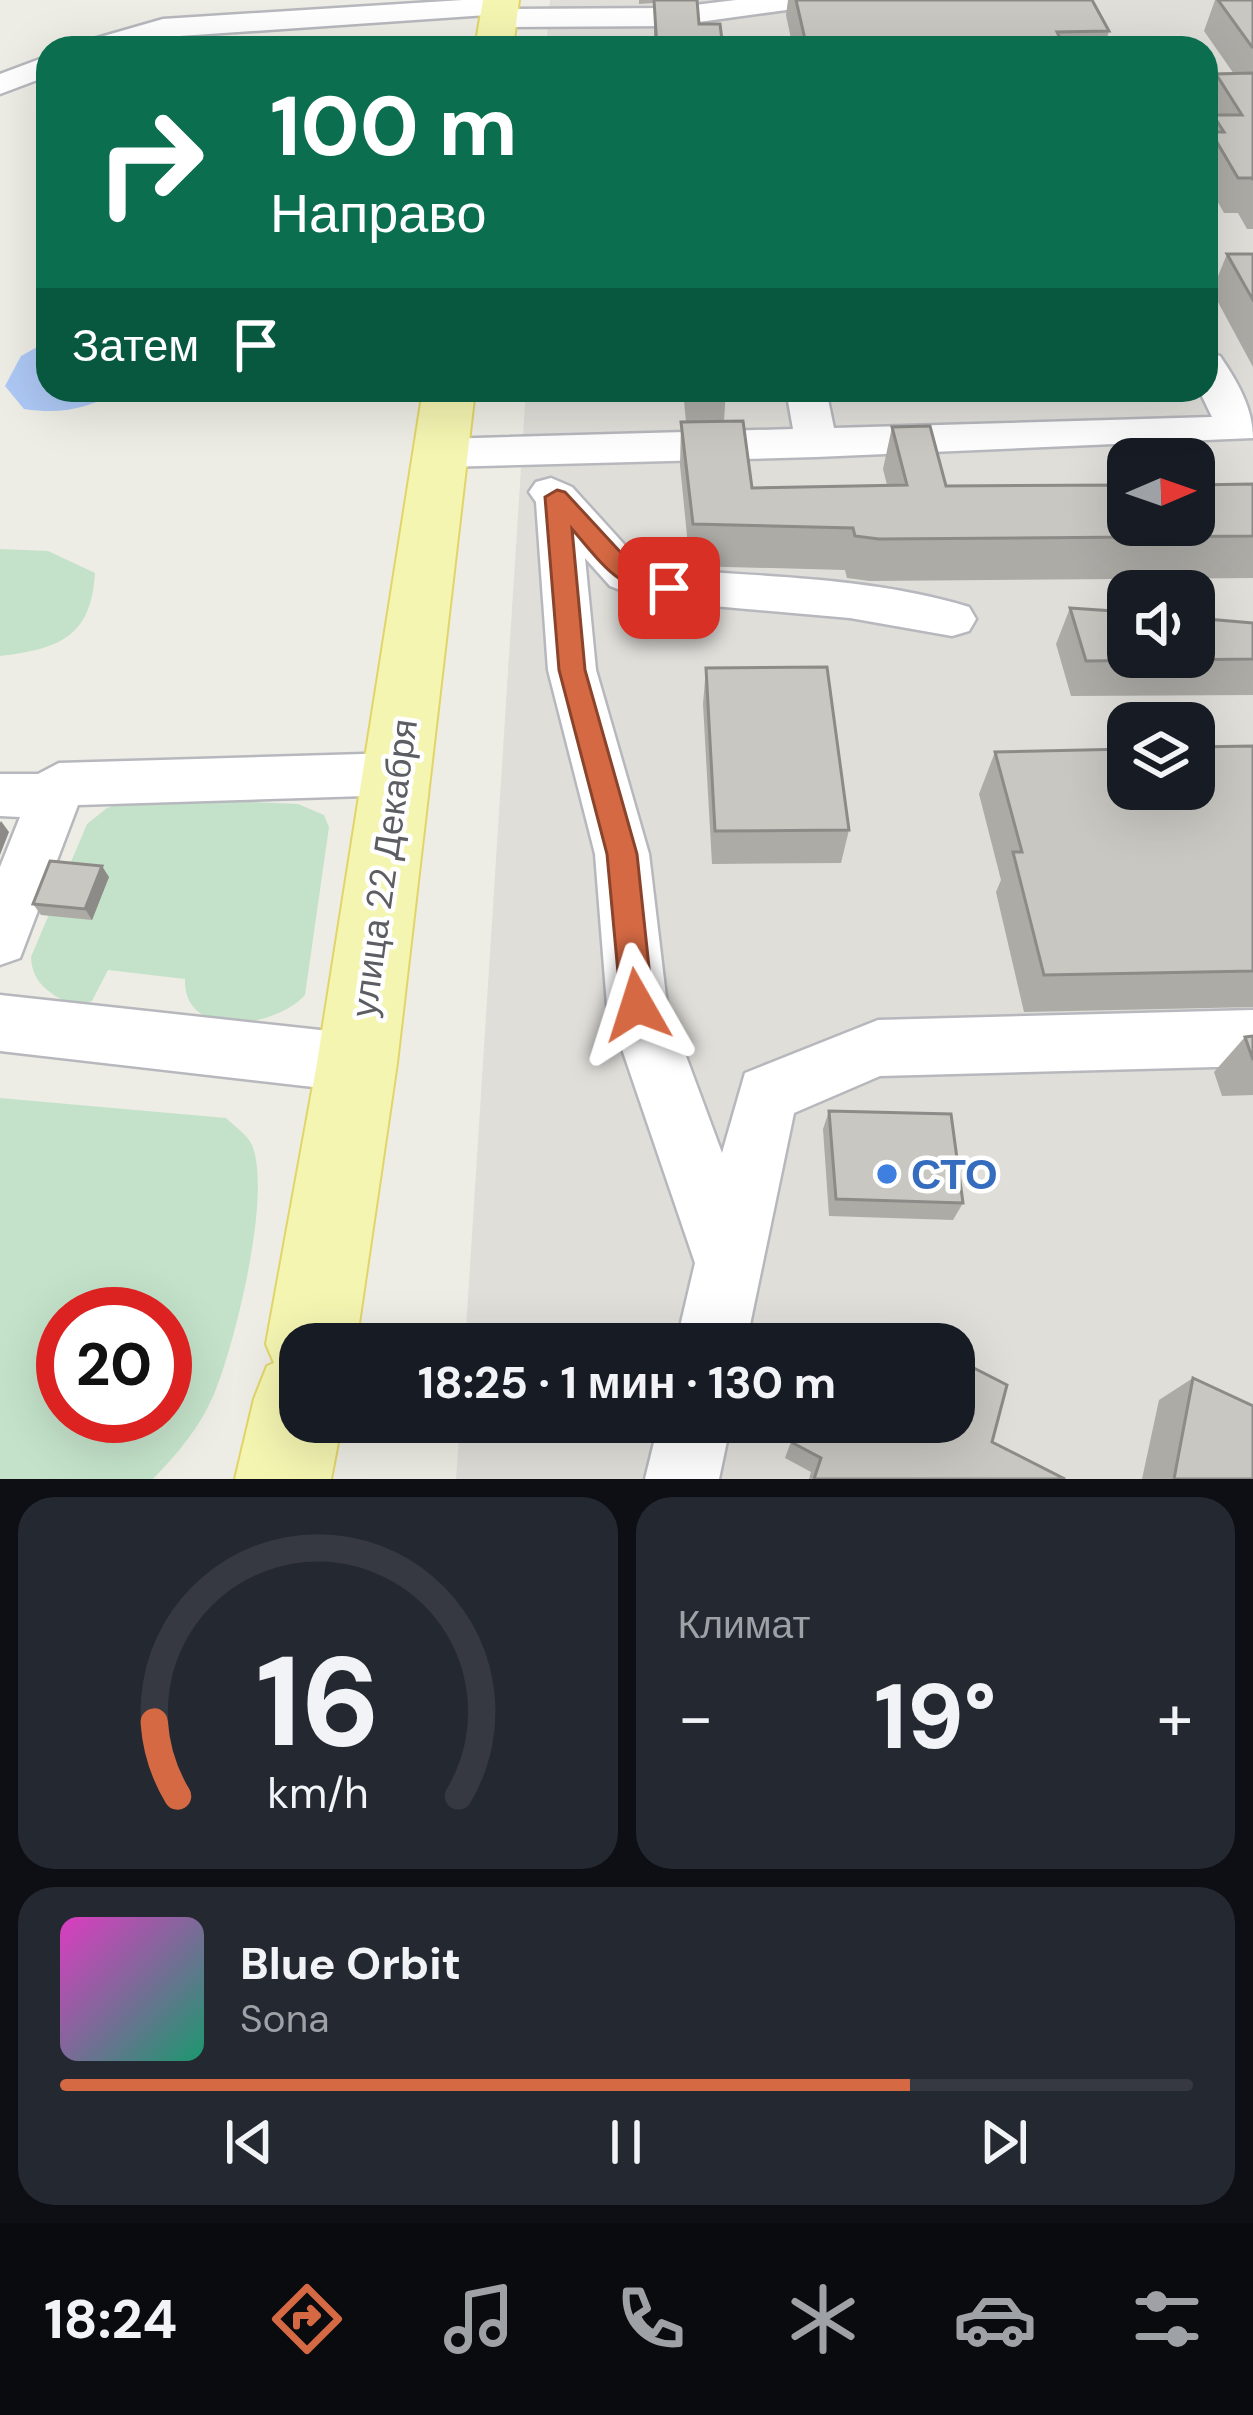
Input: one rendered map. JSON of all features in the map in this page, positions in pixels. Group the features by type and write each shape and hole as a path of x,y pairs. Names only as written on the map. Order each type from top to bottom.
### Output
{"main road":[{"name":"улица 22 Декабря","path":"314,1323 357,1063 448,402"},
{"path":"283,1479 291,1443"}],"lane":[{"path":"135,36 163,28 499,18 595,9 670,16 801,0"},
{"path":"0,85 36,70"},
{"path":"442,453 1239,429 1218,388"},
{"path":"808,402 816,444"},
{"path":"506,452 557,497 626,574 645,584 850,601 952,619"},
{"path":"557,497 572,670 622,854 637,1005 729,1263"},
{"path":"0,940 58,784 397,774"},
{"path":"0,795 54,796"},
{"path":"0,1022 357,1063"},
{"path":"716,1323 767,1094 878,1048 1253,1038"},
{"path":"682,1479 690,1443"}],"shaded area":[{"path":"550,0 1253,0 1253,1479 456,1479 459,1443 975,1443 975,1323 466,1323 525,402 1218,402 1218,36 547,36"}],"green space":[{"path":"0,549 48,551 95,573 87,612 68,636 39,649 0,656"},
{"path":"142,797 298,804 324,815 329,827 305,995 291,1007 233,1023 199,1012 188,999 185,979 108,970 92,1001 75,1006 39,982 31,957 87,824 107,808"},
{"path":"0,1098 226,1118 252,1145 258,1196 249,1266 216,1389 192,1433 192,1287 36,1287 36,1443 185,1443 153,1479 0,1479"}],"water":[{"path":"36,348 36,402 95,402 51,411 24,409 5,386 21,356"}],"building":[{"path":"654,0 697,0 699,24 720,24 722,36 656,36"},
{"path":"796,0 1092,0 1109,31 1057,32 1059,36 804,36"},
{"path":"1218,0 1253,0 1253,47 1252,47"},
{"path":"1253,73 1253,180 1238,178 1218,144 1218,132 1224,132 1218,115 1242,115 1218,74"},
{"path":"1227,254 1253,254 1253,300"},
{"path":"743,421 752,488 907,485 892,427 930,426 946,486 1107,485 1107,537 879,539 855,536 853,528 693,524 681,422"},
{"path":"1253,484 1253,536 1215,536 1215,485"},
{"path":"1070,608 1107,611 1107,661 1086,661"},
{"path":"1215,620 1253,623 1253,659 1215,659"},
{"path":"827,667 849,830 715,831 706,668"},
{"path":"1253,746 1253,971 1044,975 1013,852 1022,852 995,752 1107,749 1107,810 1215,810 1215,747"},
{"path":"50,861 102,866 85,909 33,904"},
{"path":"1253,1036 1253,1060 1245,1037"},
{"name":"СТО","path":"829,1111 951,1114 963,1203 836,1199"},
{"path":"975,1369 1007,1385 992,1442 1065,1479 814,1479 821,1458 793,1443 975,1443"},
{"path":"1193,1378 1253,1406 1253,1479 1174,1479"}],"place":[{"name":"СТО","path":"887,1174"}],"route":[{"path":"637,1005 622,854 572,670 557,497 626,574 645,584 669,588"}]}
